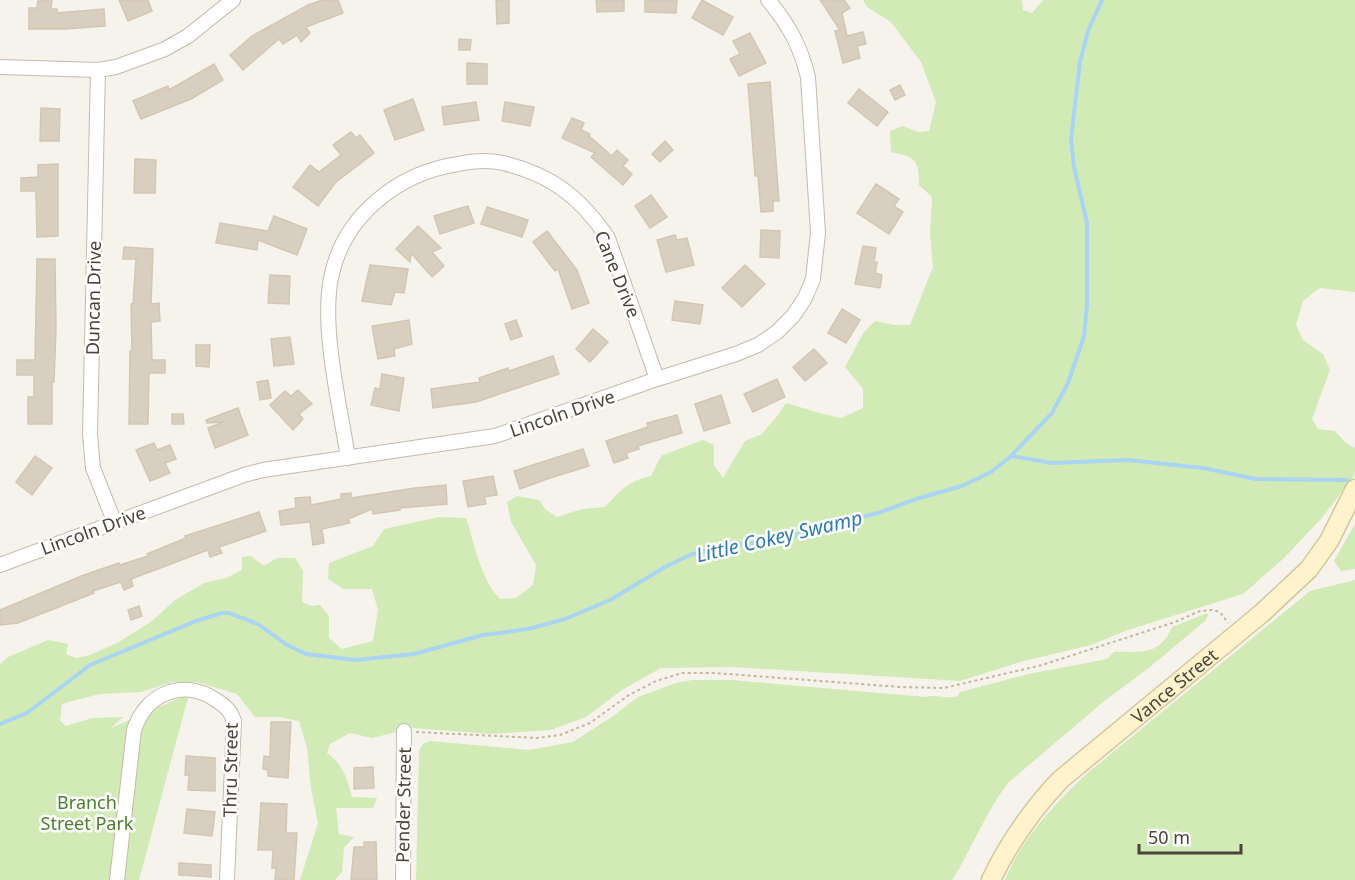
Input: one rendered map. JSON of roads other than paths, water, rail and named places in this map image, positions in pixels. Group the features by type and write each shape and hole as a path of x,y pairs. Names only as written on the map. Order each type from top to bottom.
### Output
{"street":[{"path":"0,67 98,70 116,67 165,49 188,36 233,0"},
{"name":"Lincoln Drive","path":"0,565 114,521 263,470 495,436 657,379 709,364 758,345 777,332 793,316 805,298 813,279 818,232 808,77 794,35 768,0"},
{"name":"Duncan Drive","path":"98,70 90,443 93,468 114,521"},
{"name":"Cane Drive","path":"348,458 330,342 328,309 331,278 340,249 355,224 372,204 394,186 420,173 445,166 472,161 501,162 556,184 578,199 608,238 657,379"},
{"name":"Vance Street","path":"991,880 1005,850 1039,802 1060,780 1237,633 1288,589 1318,558 1329,542 1355,489"},
{"name":"Thru Street","path":"117,880 134,730 139,714 167,693 187,688 202,691 216,699 231,712 234,721 227,880"},
{"name":"Pender Street","path":"403,880 404,731"}],"waterway":[{"name":"Little Cokey Swamp","path":"0,724 27,713 90,665 196,621 222,613 229,613 258,624 287,645 306,654 356,660 414,654 483,635 528,629 565,619 610,600 690,555 718,547 778,540 881,512 962,486 991,472 1010,457 1052,413 1068,383 1084,336 1087,305 1087,223 1074,167 1071,139 1080,62 1088,31 1102,0"},
{"path":"1012,456 1052,463 1128,460 1203,468 1256,479 1347,480"}],"park label":[{"name":"Branch Street Park","path":"87,812"}]}
